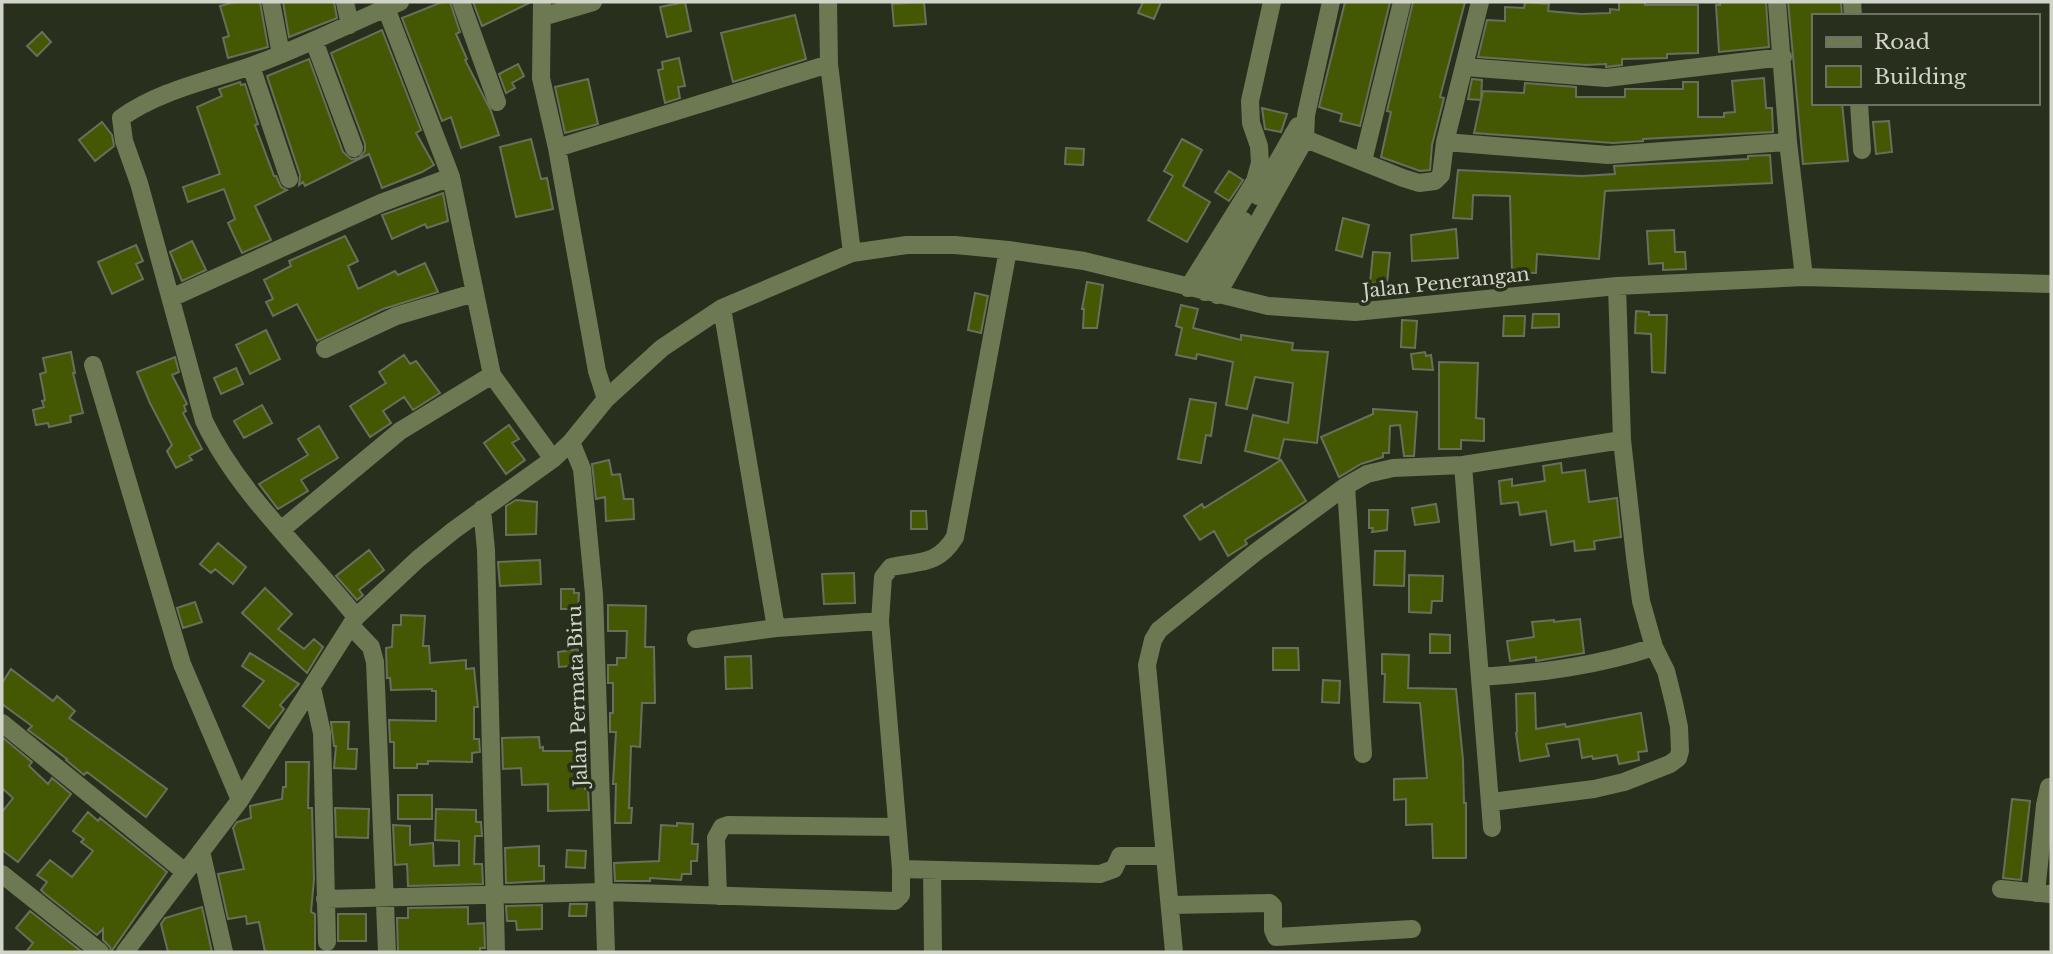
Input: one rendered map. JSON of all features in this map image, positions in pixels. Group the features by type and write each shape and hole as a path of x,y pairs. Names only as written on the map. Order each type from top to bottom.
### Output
{"street":[{"path":"271,2 281,54"},
{"path":"345,2 350,25"},
{"path":"461,2 497,102"},
{"path":"593,2 542,10 541,78 557,148 597,371 606,399"},
{"path":"828,2 829,64 852,253"},
{"path":"1203,291 1255,181 1259,146 1251,123 1250,101 1272,2"},
{"path":"1203,291 1261,203 1299,137 1331,2"},
{"path":"1363,162 1402,2"},
{"path":"1299,137 1419,183 1435,181 1441,175 1446,142 1480,2"},
{"path":"1777,2 1788,142 1804,277"},
{"path":"387,952 375,662 371,647 218,450 209,430 134,164 124,141 121,118 134,108 314,41 393,5 451,177 492,375 553,458"},
{"path":"314,41 354,149"},
{"path":"1465,68 1606,78 1783,57"},
{"path":"557,148 829,64"},
{"path":"251,65 289,179"},
{"path":"1859,105 1862,150"},
{"path":"1446,142 1608,155 1788,142"},
{"path":"171,299 381,203 451,177"},
{"name":"Jalan Penerangan","path":"125,952 240,800 353,622 418,559 553,458 571,442 606,399 662,348 722,308 852,253 907,245 955,245 1008,250 1084,261 1268,306 1355,312 1617,286 1804,277 2051,284"},
{"path":"324,899 604,892 895,901 901,895 901,869 880,621 883,577 891,567 937,558 954,537 1008,250"},
{"path":"1492,802 1594,789 1624,782 1670,764 1678,758 1680,751 1679,727 1666,671 1654,647 1641,601 1622,440 1617,286"},
{"path":"325,349 396,316 474,293"},
{"path":"722,308 776,628"},
{"path":"93,365 181,664 240,800"},
{"path":"281,530 400,431 492,375"},
{"path":"1174,952 1147,666 1153,640 1159,630 1256,552 1346,485 1367,474 1393,468 1463,465 1622,440"},
{"name":"Jalan Permata Biru","path":"571,442 582,469 594,594 606,952"},
{"path":"1463,465 1492,828"},
{"path":"1346,485 1363,754"},
{"path":"482,509 486,551 496,952"},
{"path":"696,639 776,628 880,621"},
{"path":"1480,677 1544,673 1615,660 1654,647"},
{"path":"312,688 322,733 327,942"},
{"path":"2,723 185,872"},
{"path":"2001,889 2043,893 2045,805 2051,787"},
{"path":"718,896 716,838 722,827 897,827"},
{"path":"201,850 224,952"},
{"path":"901,869 1100,874 1114,869 1120,856 1165,856"},
{"path":"932,870 933,952"},
{"path":"2,874 94,950"},
{"path":"1171,905 1270,903 1273,906 1273,930 1276,937 1412,929"}],"building":[{"path":"235,2 260,2 268,47 228,58 223,38 229,36 220,6"},
{"path":"283,2 334,2 337,18 289,37"},
{"path":"442,2 450,2 460,32 456,34 467,59 465,60 491,111 499,135 461,148 451,117 442,121 402,18"},
{"path":"473,2 531,2 482,26"},
{"path":"685,2 691,31 667,37 660,7"},
{"path":"924,2 926,24 894,26 892,4"},
{"path":"1143,2 1161,2 1154,19 1138,13"},
{"path":"1345,2 1390,2 1360,126 1340,121 1342,114 1319,107"},
{"path":"1413,2 1465,2 1440,97 1444,98 1432,145 1430,170 1420,171 1381,157 1391,112 1387,111"},
{"path":"1525,2 1549,4 1548,11 1581,14 1610,13 1610,9 1619,10 1619,2 1698,5 1698,53 1667,54 1667,58 1622,59 1622,65 1606,67 1606,64 1478,57 1487,20 1505,21 1505,7 1524,8"},
{"path":"1720,2 1766,2 1769,47 1719,52 1716,5 1720,5"},
{"path":"1788,2 1841,2 1842,14 1812,14 1812,105 1842,105 1848,161 1803,164"},
{"path":"795,15 806,59 733,82 721,33"},
{"path":"382,30 421,130 416,133 434,165 382,188 369,154 305,186 303,182 299,185 300,175 267,76 309,59 343,152 351,159 359,158 365,151 365,144 331,53"},
{"path":"42,32 51,42 37,56 27,46"},
{"path":"679,58 685,86 678,87 680,98 665,103 658,70 663,69 662,62"},
{"path":"518,64 524,76 512,83 515,88 506,93 499,74"},
{"path":"1764,78 1766,108 1772,108 1773,132 1613,143 1474,133 1483,91 1524,93 1525,83 1576,87 1576,97 1625,97 1625,89 1683,89 1683,82 1698,82 1698,117 1724,117 1724,113 1735,112 1732,81"},
{"path":"588,79 598,124 565,133 555,87"},
{"path":"1472,79 1482,80 1481,100 1468,99"},
{"path":"240,82 241,85 245,84 258,124 255,125 274,176 281,187 287,190 255,206 271,240 242,253 228,223 235,219 224,189 188,202 183,187 220,174 197,107 222,96 219,89"},
{"path":"1262,108 1287,114 1281,132 1265,129"},
{"path":"1889,121 1892,152 1876,154 1873,122"},
{"path":"102,122 112,135 114,146 95,161 79,140"},
{"path":"531,139 541,179 547,178 553,209 516,217 500,147"},
{"path":"1182,139 1202,150 1183,186 1210,202 1187,242 1148,220 1173,176 1164,171"},
{"path":"1066,148 1084,149 1083,165 1065,164"},
{"path":"1770,155 1772,183 1605,191 1599,259 1537,254 1536,273 1512,272 1510,196 1473,195 1472,219 1453,218 1458,170 1582,176 1615,174 1614,166 1748,159 1748,156"},
{"path":"1229,171 1243,180 1229,201 1215,192"},
{"path":"443,193 448,221 427,228 425,224 392,239 382,215"},
{"path":"1343,218 1369,225 1362,257 1336,250"},
{"path":"1456,229 1458,258 1412,261 1411,235"},
{"path":"1674,230 1675,252 1685,252 1686,269 1663,270 1663,263 1649,264 1647,231"},
{"path":"345,236 358,261 348,266 358,289 395,271 398,275 425,263 438,292 383,309 317,341 297,304 273,316 266,302 273,299 264,280 291,266 289,261"},
{"path":"192,241 206,270 182,281 170,252"},
{"path":"136,245 143,261 136,264 143,279 112,294 98,262"},
{"path":"1373,252 1390,253 1387,284 1370,283"},
{"path":"1087,282 1103,285 1097,328 1083,328 1082,309"},
{"path":"975,293 988,296 981,333 968,330"},
{"path":"1181,305 1198,309 1193,328 1241,340 1241,335 1293,343 1292,350 1328,352 1317,443 1284,439 1279,459 1245,451 1253,415 1288,423 1293,383 1255,377 1247,409 1226,405 1233,362 1197,354 1196,359 1176,355 1182,328 1176,326"},
{"path":"1636,311 1649,312 1649,315 1667,315 1665,373 1652,372 1651,334 1635,333"},
{"path":"1533,314 1559,314 1559,327 1532,328"},
{"path":"1504,316 1525,316 1524,336 1503,336"},
{"path":"1402,320 1417,321 1415,348 1401,347"},
{"path":"266,330 280,359 250,374 236,345"},
{"path":"71,352 83,413 70,416 71,422 49,427 48,423 36,425 33,410 44,407 42,401 45,400 40,374 46,372 43,358"},
{"path":"1425,352 1426,356 1431,355 1433,370 1413,369 1411,354"},
{"path":"404,355 410,364 416,361 440,393 413,410 404,397 383,411 391,423 370,437 350,406 386,383 379,372"},
{"path":"175,357 179,372 172,375 187,404 183,413 202,449 189,456 192,460 176,468 167,451 172,445 137,372"},
{"path":"1439,362 1478,363 1476,418 1484,419 1484,441 1461,440 1461,449 1439,449"},
{"path":"236,368 243,384 221,394 214,378"},
{"path":"1190,399 1216,403 1211,436 1206,435 1201,463 1178,459"},
{"path":"262,405 272,423 244,438 234,421"},
{"path":"1373,409 1417,412 1414,456 1404,456 1400,425 1390,426 1389,453 1383,453 1383,457 1361,464 1339,477 1321,437 1373,414"},
{"path":"509,425 519,439 512,443 525,460 506,474 484,443"},
{"path":"319,426 338,458 301,480 308,491 278,509 259,484 308,455 298,439"},
{"path":"609,460 612,475 620,474 624,499 633,499 634,519 606,521 605,497 596,499 592,464"},
{"path":"1281,460 1306,501 1245,540 1247,544 1228,556 1214,531 1200,540 1184,516 1202,504 1204,508"},
{"path":"1561,463 1562,473 1585,470 1589,502 1617,498 1621,537 1594,541 1595,549 1575,551 1574,541 1551,545 1546,511 1520,515 1518,502 1501,504 1499,481 1512,479 1512,486 1545,481 1543,466"},
{"path":"516,500 537,502 536,534 506,535 506,506"},
{"path":"1436,504 1439,522 1415,525 1412,508"},
{"path":"1369,510 1388,510 1387,530 1372,532 1373,528 1369,528"},
{"path":"911,511 926,511 927,529 911,529"},
{"path":"218,543 246,567 233,584 215,569 211,573 200,564"},
{"path":"369,550 384,570 359,590 363,595 357,600 336,576"},
{"path":"1375,551 1405,551 1404,586 1374,585"},
{"path":"540,560 541,584 500,586 498,562"},
{"path":"854,573 855,603 824,604 822,574"},
{"path":"1409,575 1443,576 1442,601 1432,601 1431,613 1409,612"},
{"path":"265,588 292,614 278,629 304,649 314,639 323,647 307,673 242,613"},
{"path":"561,589 574,589 574,593 579,593 578,609 561,609"},
{"path":"195,602 202,622 183,628 177,608"},
{"path":"608,605 646,606 645,647 654,647 655,703 642,703 640,747 631,746 631,823 615,823 616,784 613,784 616,732 610,732 613,683 608,683 608,665 617,665 617,658 626,658 627,631 608,631"},
{"path":"401,615 425,616 423,646 429,646 430,663 466,660 466,669 474,668 478,707 474,707 474,739 479,739 480,752 472,753 472,762 428,761 428,764 417,764 417,768 394,768 394,742 390,742 389,720 436,721 436,691 391,690 390,678 387,678 386,648 392,647 393,625 401,625"},
{"path":"1580,619 1584,653 1536,661 1536,657 1510,661 1507,641 1534,637 1532,622"},
{"path":"1430,634 1450,635 1450,653 1430,653"},
{"path":"1273,648 1298,648 1299,670 1273,670"},
{"path":"578,649 580,665 559,667 558,652"},
{"path":"250,653 299,684 280,705 284,709 269,728 243,706 264,681 242,666"},
{"path":"1382,654 1409,655 1408,688 1456,689 1466,803 1466,858 1433,858 1432,824 1406,825 1406,799 1394,800 1394,779 1427,778 1420,703 1384,702 1385,674 1382,674"},
{"path":"751,656 752,688 726,689 725,657"},
{"path":"11,669 53,701 57,696 75,711 69,718 167,789 146,817 87,772 84,775 28,730 32,726 2,704 2,683"},
{"path":"1323,680 1340,681 1339,703 1322,702"},
{"path":"1535,693 1536,729 1565,724 1566,727 1641,713 1647,751 1638,752 1639,760 1619,764 1617,755 1582,758 1579,739 1546,744 1549,756 1520,761 1516,733 1516,694"},
{"path":"331,722 349,722 348,749 357,749 356,769 334,768 336,746"},
{"path":"2,737 32,762 29,766 48,784 52,778 71,794 18,862 2,850 2,812 13,798 2,788"},
{"path":"539,737 543,751 584,751 585,789 588,789 589,810 548,811 548,784 522,785 521,768 503,769 502,738"},
{"path":"286,762 309,762 308,808 312,808 314,879 311,912 315,914 315,952 265,952 259,922 247,924 246,916 228,919 218,874 244,869 233,828 237,822 251,818 250,806 282,799 283,787 286,787"},
{"path":"398,795 432,795 432,819 398,819"},
{"path":"2012,799 2030,801 2021,880 2003,878"},
{"path":"335,808 369,809 368,838 336,837"},
{"path":"436,809 476,810 476,822 481,822 482,836 475,836 474,864 482,864 483,884 408,886 407,864 395,865 393,825 410,826 410,845 433,843 434,866 459,865 459,841 435,840"},
{"path":"88,812 98,821 100,818 167,872 111,952 103,940 103,929 97,935 44,893 41,890 47,882 37,875 50,860 72,877 93,851 81,842 84,839 73,831"},
{"path":"677,823 693,824 692,844 698,844 697,861 691,861 691,874 682,874 681,880 650,878 650,881 615,881 614,863 659,861 661,825 677,826"},
{"path":"539,846 539,866 544,866 544,881 506,883 505,848"},
{"path":"567,850 586,851 585,868 566,867"},
{"path":"570,904 587,904 586,916 569,916"},
{"path":"542,905 542,929 517,930 516,921 507,921 506,906"},
{"path":"202,907 212,952 168,952 161,924 165,918"},
{"path":"468,907 468,924 484,923 485,948 480,948 480,952 398,952 397,918 408,918 408,908"},
{"path":"30,911 82,952 26,952 33,943 16,928"},
{"path":"338,914 366,914 366,941 338,941"}]}
